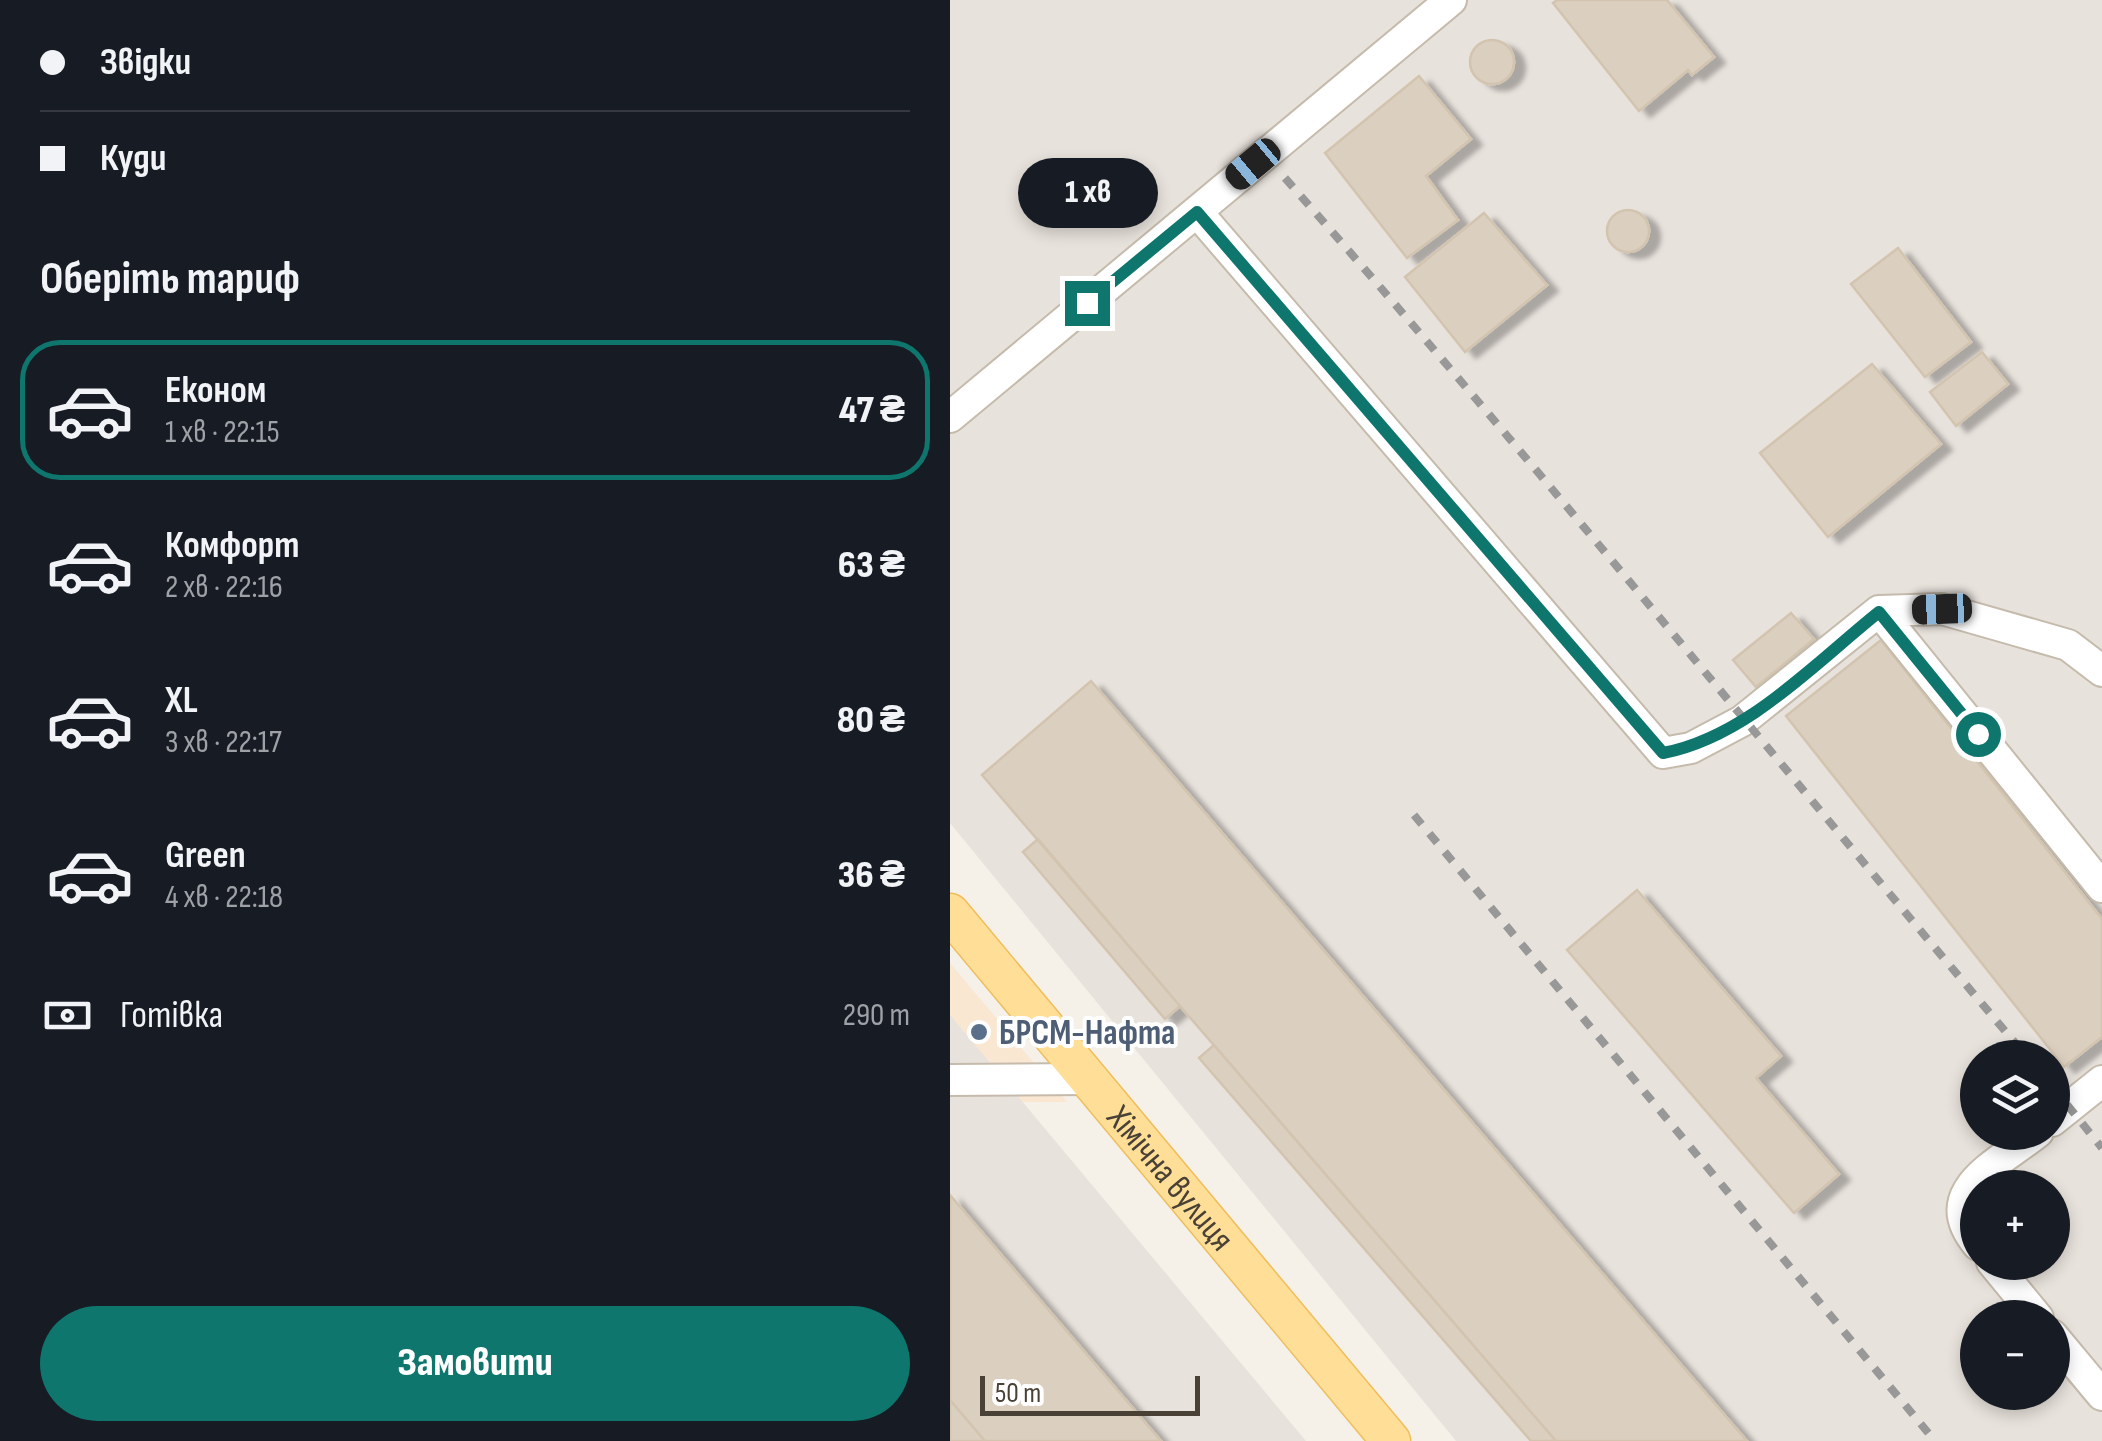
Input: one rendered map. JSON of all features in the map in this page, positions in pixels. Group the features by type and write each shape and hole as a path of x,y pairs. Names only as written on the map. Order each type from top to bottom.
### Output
{"main road":[{"name":"Хімічна вулиця","path":"950,913 1391,1441"}],"lane":[{"path":"950,418 1450,0"},
{"path":"1197,212 1663,753 1690,748 1742,721 1879,612 1942,609 2068,646 2102,671"},
{"path":"1879,612 2102,887"},
{"path":"950,1080 1088,1079"},
{"path":"2070,1107 2102,1081"},
{"path":"1991,1170 2016,1150"},
{"path":"2007,1280 2023,1300"},
{"path":"2070,1356 2102,1394"}],"shaded area":[{"path":"950,0 2102,0 2102,1441 1456,1441 950,823"},
{"name":"БРСМ-Нафта","path":"950,963 1067,1102 950,1102"},
{"path":"950,1015 1306,1441 950,1441"}],"building":[{"path":"1667,0 1714,57 1692,75 1688,70 1639,111 1553,3"},
{"path":"1492,40 1507,47 1514,62 1507,77 1492,84 1477,77 1470,62 1477,47"},
{"path":"1419,76 1471,139 1426,176 1458,220 1407,258 1325,153"},
{"path":"1628,210 1643,216 1649,231 1643,246 1628,252 1613,246 1607,231 1613,216"},
{"path":"1484,213 1547,285 1465,352 1405,277"},
{"path":"1898,248 1971,342 1925,377 1851,284"},
{"path":"1982,352 2008,384 1956,426 1930,392"},
{"path":"1872,364 1941,444 1828,537 1760,453"},
{"path":"1791,613 1814,639 1756,687 1733,660"},
{"path":"1881,640 2102,919 2102,1037 2070,1062 2070,1040 2043,1040 1786,716"},
{"path":"1091,681 1747,1441 1556,1441 1180,1006 982,775"},
{"path":"1038,839 1180,1006 1165,1019 1023,852"},
{"path":"1637,890 1781,1056 1756,1078 1839,1174 1794,1213 1567,950"},
{"path":"1214,1045 1556,1441 1531,1441 1199,1058"},
{"path":"950,1195 1161,1441 985,1441 950,1400"},
{"path":"950,1400 985,1441 950,1441"}],"railway":[{"path":"1285,178 2013,1040"},
{"path":"1414,815 1935,1441"},
{"path":"2070,1108 2102,1148"}],"place":[{"name":"БРСМ-Нафта","path":"979,1032"}],"route":[{"path":"1087,303 1197,212 1663,753 1690,748 1742,721 1879,612 1978,734"}]}
